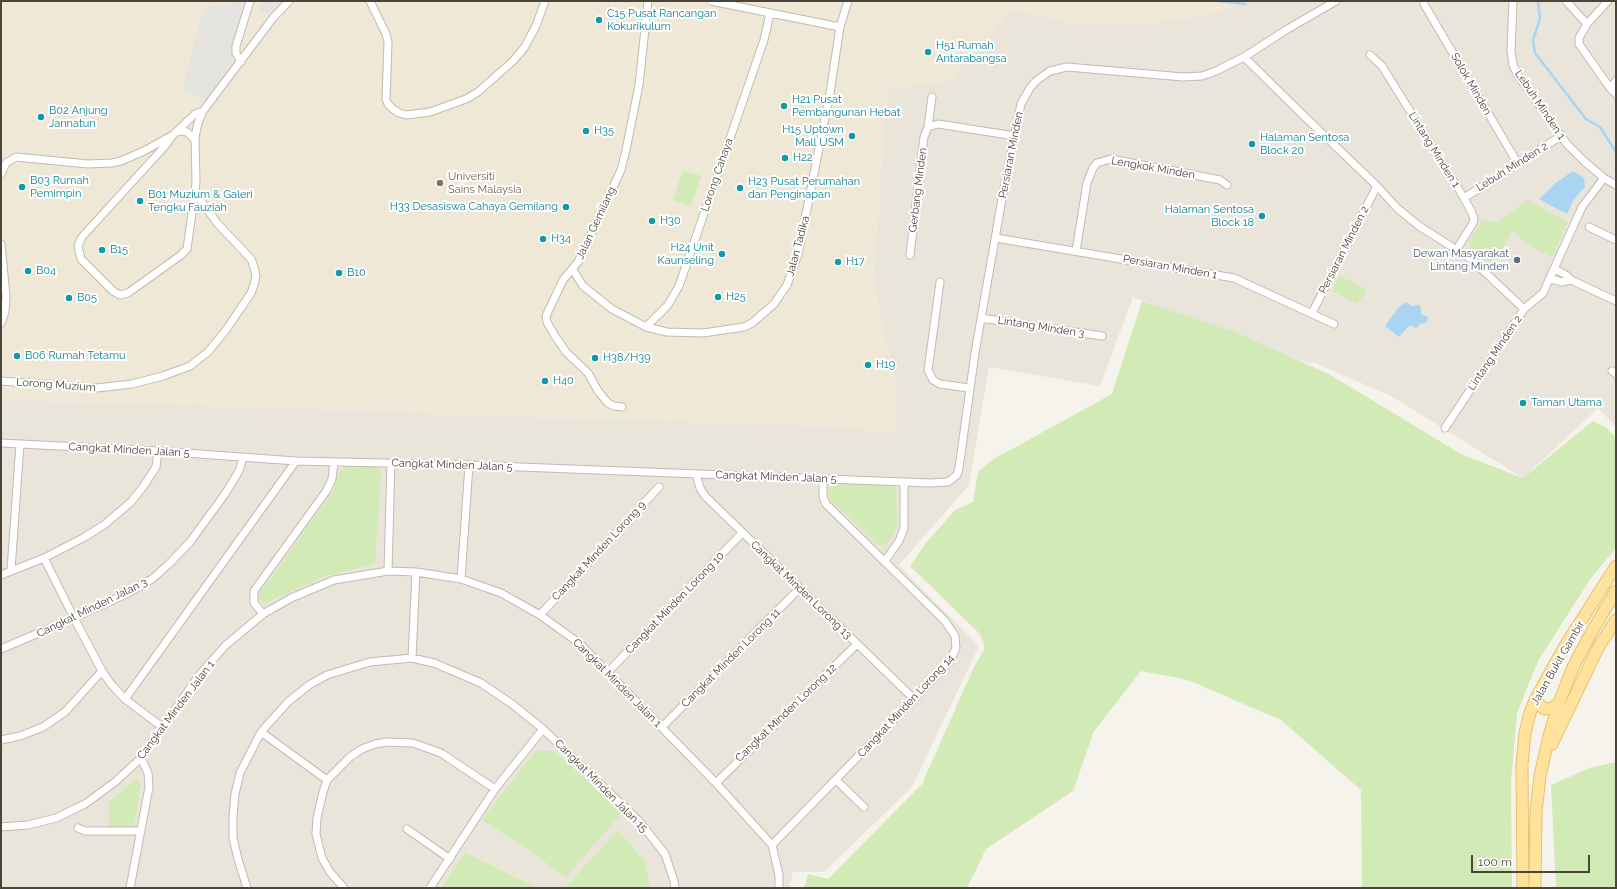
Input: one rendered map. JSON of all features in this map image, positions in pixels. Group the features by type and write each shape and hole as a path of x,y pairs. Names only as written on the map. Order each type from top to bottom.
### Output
{"main road":[{"name":"Jalan Bukit Gambir","path":"1523,888 1522,765 1525,733 1536,698 1565,646 1616,566"},
{"name":"Jalan Bukit Gambir","path":"1535,888 1536,812 1543,758 1559,703 1573,667 1616,591"},
{"path":"1543,758 1561,726 1598,648 1616,620"},
{"path":"1536,698 1544,709 1552,708 1559,703"}],"street":[{"path":"241,62 236,52 236,46 250,1"},
{"path":"203,111 195,114 174,134 165,146 82,237 78,246 81,259 116,294 120,295 128,293 184,253 187,249 196,182 195,140 198,123 203,111 273,18 289,1"},
{"path":"364,1 372,4 386,34 388,42 386,98 388,104 399,113 406,115 430,112 466,99 478,92 513,61 524,48 536,26 545,1"},
{"name":"Jalan Gemilang","path":"622,407 614,406 608,403 598,391 588,373 566,352 547,322 546,316 563,280 573,270 578,262 614,184 624,157 638,85 648,1"},
{"path":"712,1 840,27"},
{"name":"Jalan Tadika","path":"573,270 583,286 618,312 646,326 667,332 686,334 703,333 744,327 752,323 769,308 787,285 798,254 806,220 830,93 840,27 848,1"},
{"name":"Persiaran Minden","path":"904,482 944,483 957,475 969,388 1015,136 1022,104 1030,88 1042,76 1058,68 1079,67 1190,77 1202,76 1212,73 1244,56 1336,1"},
{"name":"Lebuh Minden 1","path":"1513,1 1511,43 1514,69 1561,136 1574,151 1604,178 1616,185"},
{"path":"1566,1 1587,24"},
{"path":"1608,1 1587,24 1578,38 1579,44 1610,88 1616,94"},
{"name":"Solok Minden","path":"1424,4 1518,164"},
{"name":"Lorong Cahaya","path":"646,326 672,299 679,286 764,40 770,13"},
{"name":"Lintang Minden 1","path":"1370,55 1382,66 1464,198 1474,219 1473,224 1457,249"},
{"path":"1244,56 1377,186 1397,208 1412,220 1471,259 1524,309"},
{"path":"1610,88 1616,81"},
{"name":"Gerbang Minden","path":"910,255 924,137 928,127 932,97"},
{"path":"928,127 938,124 1015,136"},
{"path":"1,174 6,163 16,157 88,164 116,162 144,151 182,131 187,132 195,140"},
{"name":"Lebuh Minden 2","path":"1464,198 1561,136"},
{"name":"Lengkok Minden","path":"1076,251 1087,183 1093,168 1097,163 1111,159 1220,180 1227,184"},
{"name":"Lintang Minden 2","path":"1445,428 1524,309 1543,294 1582,206 1604,178"},
{"name":"Persiaran Minden 2","path":"1312,313 1377,186"},
{"name":"Lorong Muzium","path":"1,381 97,388 132,384 163,376 190,366 208,352 246,301 254,285 256,276 251,259 217,223 195,192"},
{"path":"1589,227 1616,240"},
{"name":"Persiaran Minden 1","path":"996,238 1234,278 1334,324"},
{"path":"1,244 6,296 5,312 1,323"},
{"path":"1555,269 1566,275 1571,280 1616,301"},
{"path":"1551,278 1562,282 1571,280"},
{"path":"940,282 928,370 933,380 940,384 969,388"},
{"name":"Lintang Minden 3","path":"981,318 1102,336"},
{"name":"Cangkat Minden Jalan 5","path":"1,443 158,451 296,461 469,465 904,482"},
{"path":"11,570 20,444"},
{"path":"1,575 44,558 104,526 131,502 153,474 156,466 158,451"},
{"name":"Cangkat Minden Jalan 3","path":"1,648 74,618 128,593 152,579 190,542 225,494 239,471 243,458"},
{"path":"125,700 296,461"},
{"path":"262,614 254,603 254,591 327,490 332,479 334,462"},
{"path":"388,571 391,463"},
{"path":"461,579 469,465"},
{"name":"Cangkat Minden Lorong 13","path":"696,474 700,488 705,496 914,699"},
{"name":"Cangkat Minden Lorong 14","path":"772,845 950,661 955,654 957,642 955,636 945,621 826,504 822,493 823,479"},
{"path":"884,561 899,541 904,528 904,482"},
{"name":"Cangkat Minden Lorong 9","path":"540,615 659,487"},
{"name":"Cangkat Minden Lorong 10","path":"608,672 742,533"},
{"path":"44,558 102,671 125,700 162,727"},
{"name":"Cangkat Minden Jalan 1","path":"1,827 42,823 71,812 107,789 141,758 200,674 226,644 262,614 291,598 334,580 388,571 416,572 461,579 501,593 540,615 579,643 716,783 772,845 779,875 778,888"},
{"path":"412,658 416,572"},
{"name":"Cangkat Minden Lorong 11","path":"662,727 800,589"},
{"name":"Cangkat Minden Lorong 12","path":"716,783 857,644"},
{"name":"Cangkat Minden Jalan 15","path":"247,888 235,845 233,816 235,794 240,773 261,732 288,702 327,675 370,662 412,658 434,664 481,683 512,704 543,728 639,821 665,854 675,888"},
{"path":"1,740 20,736 43,727 65,712 102,671"},
{"path":"430,888 495,789 543,728"},
{"path":"261,732 327,780"},
{"path":"344,888 330,872 322,858 316,834 317,818 319,803 327,780 341,765 362,749 375,744 400,741 413,743 441,753 495,789"},
{"path":"130,888 149,779 146,766 141,758"},
{"path":"836,780 864,806"},
{"path":"78,828 85,831 141,831"},
{"path":"407,829 450,859"}],"shaded area":[{"name":"Universiti Sains Malaysia","path":"1,1 1245,1 1226,9 1205,15 1140,24 1081,24 1012,10 949,81 887,88 873,279 894,381 897,431 759,423 1,400"},
{"path":"251,1 218,103 182,91 204,8"},
{"path":"263,1 284,1 273,16 259,10"},
{"path":"1245,1 1616,1 1616,427 1598,408 1523,478 1391,396 1313,362 1311,364 1133,297 1100,386 989,367 969,485 899,565 979,646 912,787 824,872 793,872 789,888 651,888 644,860 618,830 564,888 538,888 465,852 441,888 1,888 1,400 759,423 897,431 894,381 873,279 887,88 949,81 1012,10 1081,24 1140,24 1205,15 1226,9"}],"green space":[{"path":"683,170 701,176 691,206 673,200"},
{"path":"1528,200 1568,222 1552,257 1535,249 1512,231 1492,269 1470,249 1469,242 1482,220 1496,222"},
{"path":"1339,275 1367,290 1357,304 1332,291"},
{"path":"1142,301 1237,333 1329,374 1461,454 1523,478 1593,421 1605,427 1616,437 1616,548 1591,578 1538,661 1517,713 1511,781 1512,888 1362,888 1361,790 1281,720 1188,680 1141,671 1094,731 1073,791 986,849 967,888 804,888 808,874 828,879 922,784 973,669 985,648 980,634 910,566 926,543 955,510 973,502 978,472 992,460 1112,394"},
{"path":"346,466 376,467 381,472 375,564 326,576 265,603 262,602 259,599 260,593 333,492 339,473"},
{"path":"833,485 893,486 896,488 897,525 894,534 886,545 878,545 830,499 828,491"},
{"path":"535,751 555,751 621,814 566,877 523,846 482,820"},
{"path":"1616,762 1616,888 1556,888 1551,785 1590,768"},
{"path":"136,779 141,784 134,826 109,826 109,802"},
{"path":"618,830 644,860 651,888 564,888"},
{"path":"465,852 538,888 441,888"}],"water":[{"path":"1573,171 1584,178 1585,187 1574,199 1567,214 1539,199 1557,182"},
{"path":"1406,302 1412,306 1419,305 1421,308 1421,315 1428,318 1425,323 1420,324 1418,327 1415,328 1411,325 1399,337 1385,326 1398,308"}],"waterway":[{"path":"1218,1 1246,4"},
{"path":"1538,1 1540,19 1533,40 1535,53 1586,119 1600,127 1616,152"}],"place":[{"name":"C15 Pusat Rancangan Kokurikulum","path":"599,20"},
{"name":"H51 Rumah Antarabangsa","path":"928,52"},
{"name":"H21 Pusat Pembangunan Hebat","path":"784,106"},
{"name":"B02 Anjung Jannatun","path":"41,117"},
{"name":"H35","path":"586,131"},
{"name":"H15 Uptown Mall USM","path":"852,136"},
{"name":"Halaman Sentosa Block 20","path":"1252,144"},
{"name":"H22","path":"785,158"},
{"name":"Universiti Sains Malaysia","path":"440,183"},
{"name":"B03 Rumah Pemimpin","path":"22,187"},
{"name":"H23 Pusat Perumahan dan Penginapan","path":"740,188"},
{"name":"B01 Muzium & Galeri Tengku Fauziah","path":"140,201"},
{"name":"H33 Desasiswa Cahaya Gemilang","path":"566,207"},
{"name":"Halaman Sentosa Block 18","path":"1262,216"},
{"name":"H30","path":"652,221"},
{"name":"H34","path":"543,239"},
{"name":"B15","path":"102,250"},
{"name":"H24 Unit Kaunseling","path":"722,254"},
{"name":"Dewan Masyarakat Lintang Minden","path":"1517,260"},
{"name":"H17","path":"838,262"},
{"name":"B04","path":"28,271"},
{"name":"B10","path":"339,273"},
{"name":"H25","path":"718,297"},
{"name":"B05","path":"69,298"},
{"name":"B06 Rumah Tetamu","path":"17,356"},
{"name":"H38/H39","path":"595,358"},
{"name":"H19","path":"868,365"},
{"name":"H40","path":"545,381"},
{"name":"Taman Utama","path":"1523,403"}]}
